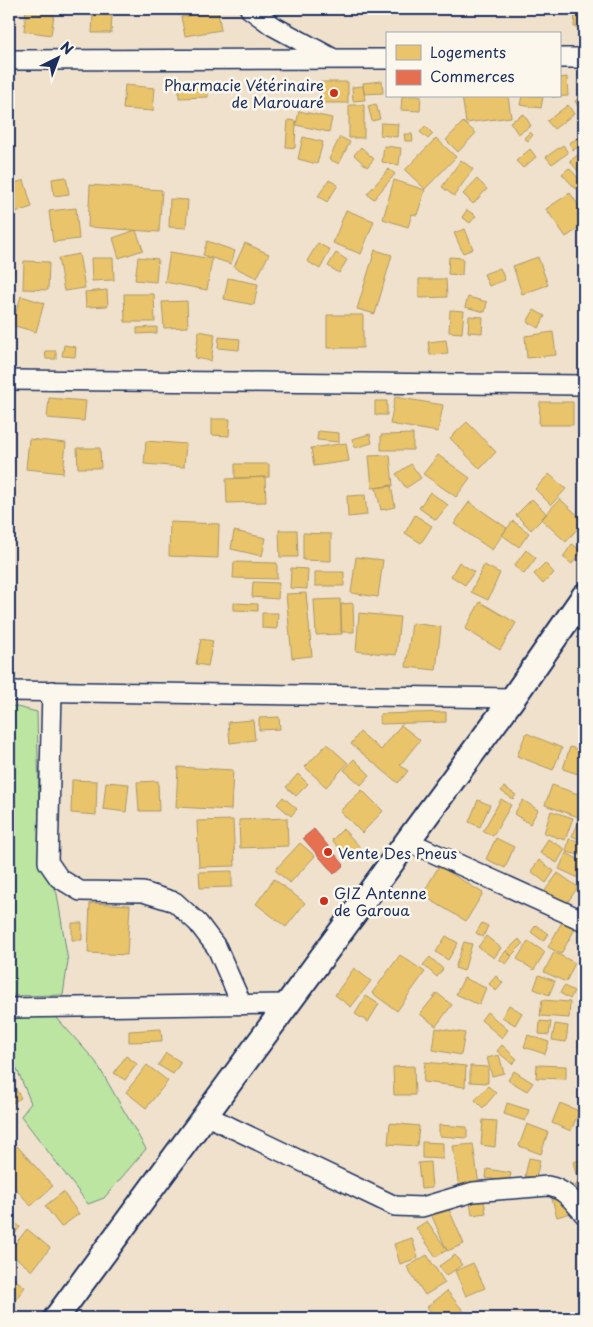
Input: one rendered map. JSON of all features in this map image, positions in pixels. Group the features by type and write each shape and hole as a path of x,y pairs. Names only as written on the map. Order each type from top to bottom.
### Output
{"street":[{"path":"250,9 273,26 333,59"},
{"path":"560,58 584,59"},
{"path":"9,60 386,59"},
{"path":"9,380 584,386"},
{"path":"56,1318 513,698 584,596"},
{"path":"9,691 513,698"},
{"path":"52,691 48,862 59,878 80,891 143,892 175,902 198,923 217,948 242,1005"},
{"path":"407,841 584,921"},
{"path":"9,1008 286,1004"},
{"path":"205,1115 395,1206 422,1207 473,1192 548,1186 559,1188 570,1197 584,1214"}],"green space":[{"path":"9,705 37,712 40,850 57,894 68,961 63,995 9,996"},
{"path":"56,1017 96,1062 146,1149 104,1198 88,1204 21,1116 31,1103 9,1055 9,1018"}],"building: Logements":[{"path":"26,9 55,9 51,35 24,31"},
{"path":"575,10 584,11 584,27 574,27"},
{"path":"218,11 221,30 185,36 181,17"},
{"path":"93,13 112,14 111,33 92,33"},
{"path":"567,77 568,96 560,96 560,78"},
{"path":"382,81 383,93 364,94 363,83"},
{"name":"Pharmacie Vétérinaire de Marouaré","path":"319,82 348,82 348,103 319,103"},
{"path":"125,85 155,88 153,111 123,109"},
{"path":"363,86 365,100 353,101 352,87"},
{"path":"208,88 208,97 179,98 179,89"},
{"path":"584,96 584,116 575,101"},
{"path":"402,98 421,98 420,111 401,110"},
{"path":"462,98 508,98 511,117 466,123"},
{"path":"522,98 543,98 541,108 520,105"},
{"path":"376,104 380,119 372,121 368,106"},
{"path":"349,105 364,105 364,138 349,138"},
{"path":"568,105 574,114 554,129 547,121"},
{"path":"299,111 332,118 329,132 296,125"},
{"path":"524,114 531,126 518,134 510,122"},
{"path":"288,120 296,121 295,148 286,147"},
{"path":"463,122 476,133 458,152 446,140"},
{"path":"381,123 398,124 397,137 380,135"},
{"path":"425,126 433,134 428,139 420,132"},
{"path":"530,132 533,135 528,141 524,138"},
{"path":"404,134 412,134 413,141 405,141"},
{"path":"584,135 584,144 573,150 569,143"},
{"path":"303,137 323,142 317,164 298,159"},
{"path":"340,137 350,142 339,164 329,159"},
{"path":"436,138 456,157 425,189 405,170"},
{"path":"563,145 568,153 552,164 546,157"},
{"path":"384,146 401,148 399,165 382,162"},
{"path":"361,147 374,159 367,167 354,155"},
{"path":"530,149 536,157 523,168 516,161"},
{"path":"584,150 584,179 570,161"},
{"path":"461,160 473,169 454,196 442,187"},
{"path":"569,168 583,183 576,189 562,174"},
{"path":"389,169 395,174 374,199 367,194"},
{"path":"66,177 69,194 54,196 52,179"},
{"path":"477,179 487,189 473,204 463,194"},
{"path":"24,180 32,207 16,212 9,185"},
{"path":"329,180 338,185 327,202 318,196"},
{"path":"394,180 425,190 417,215 412,214 408,227 383,219"},
{"path":"90,185 162,190 159,232 88,227"},
{"path":"570,193 584,213 584,225 566,237 546,209"},
{"path":"170,199 188,200 186,228 169,227"},
{"path":"76,208 79,239 53,242 49,211"},
{"path":"346,210 374,221 361,254 333,243"},
{"path":"467,210 476,216 470,223 462,217"},
{"path":"465,229 473,249 463,253 454,233"},
{"path":"136,230 143,250 119,258 113,238"},
{"path":"207,241 235,251 231,264 203,255"},
{"path":"245,243 269,254 257,278 234,267"},
{"path":"318,243 330,250 320,269 307,261"},
{"path":"375,250 392,255 375,314 357,309"},
{"path":"170,252 212,259 207,290 165,282"},
{"path":"336,253 347,260 339,273 328,266"},
{"path":"79,254 85,288 64,291 58,258"},
{"path":"138,257 158,259 156,282 135,280"},
{"path":"449,257 463,258 462,275 448,274"},
{"path":"538,257 548,285 522,294 513,266"},
{"path":"91,258 113,258 114,280 92,281"},
{"path":"24,261 49,262 48,290 23,289"},
{"path":"9,266 15,267 9,297"},
{"path":"500,268 505,280 489,286 484,274"},
{"path":"228,278 258,284 254,305 224,299"},
{"path":"419,279 446,279 447,297 419,298"},
{"path":"107,290 108,306 86,307 85,292"},
{"path":"124,294 154,294 155,322 125,322"},
{"path":"21,296 44,303 36,332 12,325"},
{"path":"468,297 487,302 485,312 465,307"},
{"path":"187,301 188,327 164,328 162,302"},
{"path":"450,310 464,311 462,333 449,332"},
{"path":"534,310 545,316 539,328 527,322"},
{"path":"327,315 363,315 363,348 327,348"},
{"path":"469,316 483,317 482,333 468,332"},
{"path":"157,327 157,333 137,334 137,328"},
{"path":"199,331 215,334 211,361 195,358"},
{"path":"553,332 556,355 527,358 525,336"},
{"path":"219,337 240,339 239,350 218,348"},
{"path":"446,340 448,354 430,355 428,342"},
{"path":"64,345 76,347 75,357 62,356"},
{"path":"45,351 56,351 56,359 46,359"},
{"path":"395,397 443,405 438,432 390,424"},
{"path":"49,398 86,401 84,421 47,418"},
{"path":"375,401 387,401 387,415 375,415"},
{"path":"540,402 573,402 573,425 539,425"},
{"path":"212,419 230,419 229,436 212,435"},
{"path":"467,422 496,452 480,469 450,438"},
{"path":"318,431 339,433 339,442 317,440"},
{"path":"370,434 372,443 355,448 352,439"},
{"path":"413,434 413,450 381,450 381,435"},
{"path":"29,439 66,443 63,473 26,469"},
{"path":"146,441 186,444 184,467 144,464"},
{"path":"346,443 349,461 314,466 311,448"},
{"path":"77,448 100,448 101,468 78,468"},
{"path":"390,455 393,486 372,488 369,456"},
{"path":"438,455 470,478 456,497 423,474"},
{"path":"235,464 269,464 269,477 235,478"},
{"path":"411,464 421,478 406,488 396,474"},
{"path":"549,474 566,489 551,505 535,489"},
{"path":"265,477 266,502 227,503 226,479"},
{"path":"391,485 395,507 381,510 376,488"},
{"path":"430,492 448,505 436,520 419,508"},
{"path":"365,495 367,515 348,517 347,496"},
{"path":"532,499 547,514 531,530 516,515"},
{"path":"560,499 584,521 566,542 541,519"},
{"path":"469,502 507,528 492,550 454,524"},
{"path":"415,515 432,526 421,543 405,533"},
{"path":"513,521 529,533 519,547 502,535"},
{"path":"170,522 219,524 218,558 169,556"},
{"path":"279,530 297,530 298,557 280,557"},
{"path":"234,531 266,538 262,556 231,549"},
{"path":"303,533 331,534 331,561 303,560"},
{"path":"572,544 582,551 572,564 563,557"},
{"path":"526,550 536,558 524,574 514,566"},
{"path":"356,557 383,560 378,597 351,593"},
{"path":"234,562 277,563 277,579 233,578"},
{"path":"459,562 474,572 465,585 451,576"},
{"path":"545,563 554,573 543,584 534,574"},
{"path":"484,565 500,573 488,600 471,592"},
{"path":"291,568 308,569 307,589 290,588"},
{"path":"315,572 344,572 344,586 315,586"},
{"path":"253,582 279,583 278,599 252,597"},
{"path":"306,593 312,656 292,658 286,594"},
{"path":"340,599 342,634 316,635 314,600"},
{"path":"480,602 516,623 500,650 465,629"},
{"path":"234,603 258,604 258,611 234,610"},
{"path":"353,603 354,632 341,632 341,604"},
{"path":"262,613 278,613 277,629 262,628"},
{"path":"359,613 400,617 396,655 356,651"},
{"path":"412,623 441,627 436,670 406,667"},
{"path":"201,639 213,641 208,666 196,664"},
{"path":"446,712 446,722 380,724 380,714"},
{"path":"279,717 280,729 259,730 259,718"},
{"path":"253,720 255,740 230,743 228,722"},
{"path":"401,725 420,740 400,765 408,771 398,783 351,744 360,732 381,750"},
{"path":"526,733 562,748 553,770 517,756"},
{"path":"327,744 348,763 326,787 305,767"},
{"path":"570,747 584,751 581,775 563,769"},
{"path":"354,759 370,775 361,785 344,770"},
{"path":"178,767 233,770 231,810 176,807"},
{"path":"298,774 308,784 296,796 286,787"},
{"path":"72,780 97,781 96,815 71,813"},
{"path":"158,781 159,811 139,811 137,782"},
{"path":"106,782 129,784 126,812 103,809"},
{"path":"552,785 584,796 584,819 545,805"},
{"path":"504,787 516,795 513,799 501,791"},
{"path":"362,790 383,811 362,833 340,811"},
{"path":"283,797 297,809 291,816 277,804"},
{"path":"501,799 511,805 493,836 483,831"},
{"path":"478,800 490,805 480,827 469,822"},
{"path":"523,800 538,810 530,824 514,814"},
{"path":"551,811 573,818 565,840 544,833"},
{"path":"287,818 288,846 240,848 239,820"},
{"path":"581,818 584,819 584,841 572,836"},
{"path":"233,820 235,866 199,867 197,821"},
{"path":"343,829 362,849 350,860 332,840"},
{"path":"496,838 514,847 505,868 486,859"},
{"path":"548,839 565,849 557,863 540,853"},
{"path":"569,839 584,842 584,856 566,852"},
{"path":"300,843 315,856 290,883 275,870"},
{"path":"566,853 584,862 584,873 581,879 559,869"},
{"path":"539,860 554,871 546,883 531,871"},
{"path":"439,866 483,893 466,921 422,895"},
{"path":"232,871 232,887 200,888 199,872"},
{"path":"558,873 578,887 565,906 544,892"},
{"path":"274,879 305,903 286,927 256,904"},
{"path":"90,903 130,905 127,955 88,953"},
{"path":"562,922 575,929 561,954 548,947"},
{"path":"72,923 82,923 82,940 72,940"},
{"path":"482,923 488,926 483,937 476,933"},
{"path":"536,925 548,934 543,941 531,932"},
{"path":"446,936 458,943 448,960 436,952"},
{"path":"486,936 501,948 494,958 478,947"},
{"path":"519,939 523,944 511,956 506,951"},
{"path":"528,941 545,952 534,970 517,959"},
{"path":"464,942 472,944 464,971 455,968"},
{"path":"506,951 512,956 506,964 499,959"},
{"path":"554,952 575,963 566,982 544,972"},
{"path":"400,955 425,972 397,1011 372,993"},
{"path":"430,957 443,969 437,977 423,965"},
{"path":"354,968 371,981 351,1007 335,995"},
{"path":"539,975 555,981 549,995 534,989"},
{"path":"496,976 503,983 496,991 489,984"},
{"path":"464,978 486,988 479,1005 456,994"},
{"path":"564,986 574,991 570,999 560,993"},
{"path":"437,993 452,1005 436,1026 420,1014"},
{"path":"366,996 379,1004 368,1022 355,1014"},
{"path":"542,1000 570,1002 569,1018 540,1016"},
{"path":"509,1005 522,1013 515,1025 502,1017"},
{"path":"487,1012 508,1030 502,1038 481,1020"},
{"path":"540,1021 551,1022 549,1035 539,1034"},
{"path":"555,1024 568,1026 566,1042 552,1040"},
{"path":"436,1028 465,1033 461,1055 433,1050"},
{"path":"161,1029 162,1041 129,1042 129,1031"},
{"path":"528,1035 549,1042 545,1054 524,1047"},
{"path":"580,1039 584,1040 584,1048 578,1047"},
{"path":"502,1045 517,1059 512,1064 497,1051"},
{"path":"166,1053 181,1062 173,1074 158,1065"},
{"path":"499,1055 504,1073 492,1076 487,1058"},
{"path":"126,1056 137,1064 125,1080 114,1073"},
{"path":"425,1062 466,1066 465,1087 423,1082"},
{"path":"147,1065 168,1081 146,1108 126,1092"},
{"path":"537,1065 566,1066 566,1079 536,1078"},
{"path":"414,1066 415,1095 394,1095 393,1067"},
{"path":"470,1066 488,1067 488,1083 470,1082"},
{"path":"514,1071 533,1083 527,1091 508,1080"},
{"path":"9,1077 21,1098 9,1105"},
{"path":"488,1086 496,1093 483,1108 475,1100"},
{"path":"507,1103 529,1110 525,1121 504,1114"},
{"path":"560,1103 579,1111 571,1131 552,1123"},
{"path":"483,1120 497,1121 495,1147 481,1145"},
{"path":"390,1123 419,1126 417,1146 388,1144"},
{"path":"527,1124 548,1132 541,1154 519,1146"},
{"path":"439,1125 467,1127 467,1138 439,1136"},
{"path":"422,1142 443,1143 443,1159 422,1158"},
{"path":"473,1144 479,1185 459,1188 453,1146"},
{"path":"17,1146 53,1186 31,1206 9,1181 9,1153"},
{"path":"529,1158 540,1160 536,1178 525,1176"},
{"path":"584,1159 584,1172 576,1174 573,1162"},
{"path":"430,1162 432,1188 421,1189 418,1163"},
{"path":"487,1169 511,1173 509,1182 486,1178"},
{"path":"580,1180 584,1185 580,1190 575,1186"},
{"path":"63,1192 79,1214 61,1227 45,1206"},
{"path":"566,1195 571,1213 557,1217 552,1199"},
{"path":"484,1200 486,1213 472,1215 470,1202"},
{"path":"448,1207 464,1244 447,1251 431,1214"},
{"path":"9,1217 20,1227 9,1241"},
{"path":"427,1221 447,1250 436,1257 416,1228"},
{"path":"27,1229 50,1248 32,1271 9,1252"},
{"path":"412,1238 418,1258 400,1264 394,1244"},
{"path":"427,1255 445,1283 425,1295 407,1267"},
{"path":"455,1255 462,1265 446,1276 439,1266"},
{"path":"473,1263 485,1288 466,1296 455,1271"},
{"path":"9,1275 25,1287 13,1303 9,1300"},
{"path":"447,1291 466,1314 461,1318 436,1318 427,1307"}],"building: Commerces":[{"path":"314,829 344,865 334,874 303,838"}],"place":[{"name":"Pharmacie Vétérinaire de Marouaré","path":"334,93"},
{"name":"Vente Des Pneus","path":"328,852"},
{"name":"GIZ Antenne de Garoua","path":"324,901"}]}
